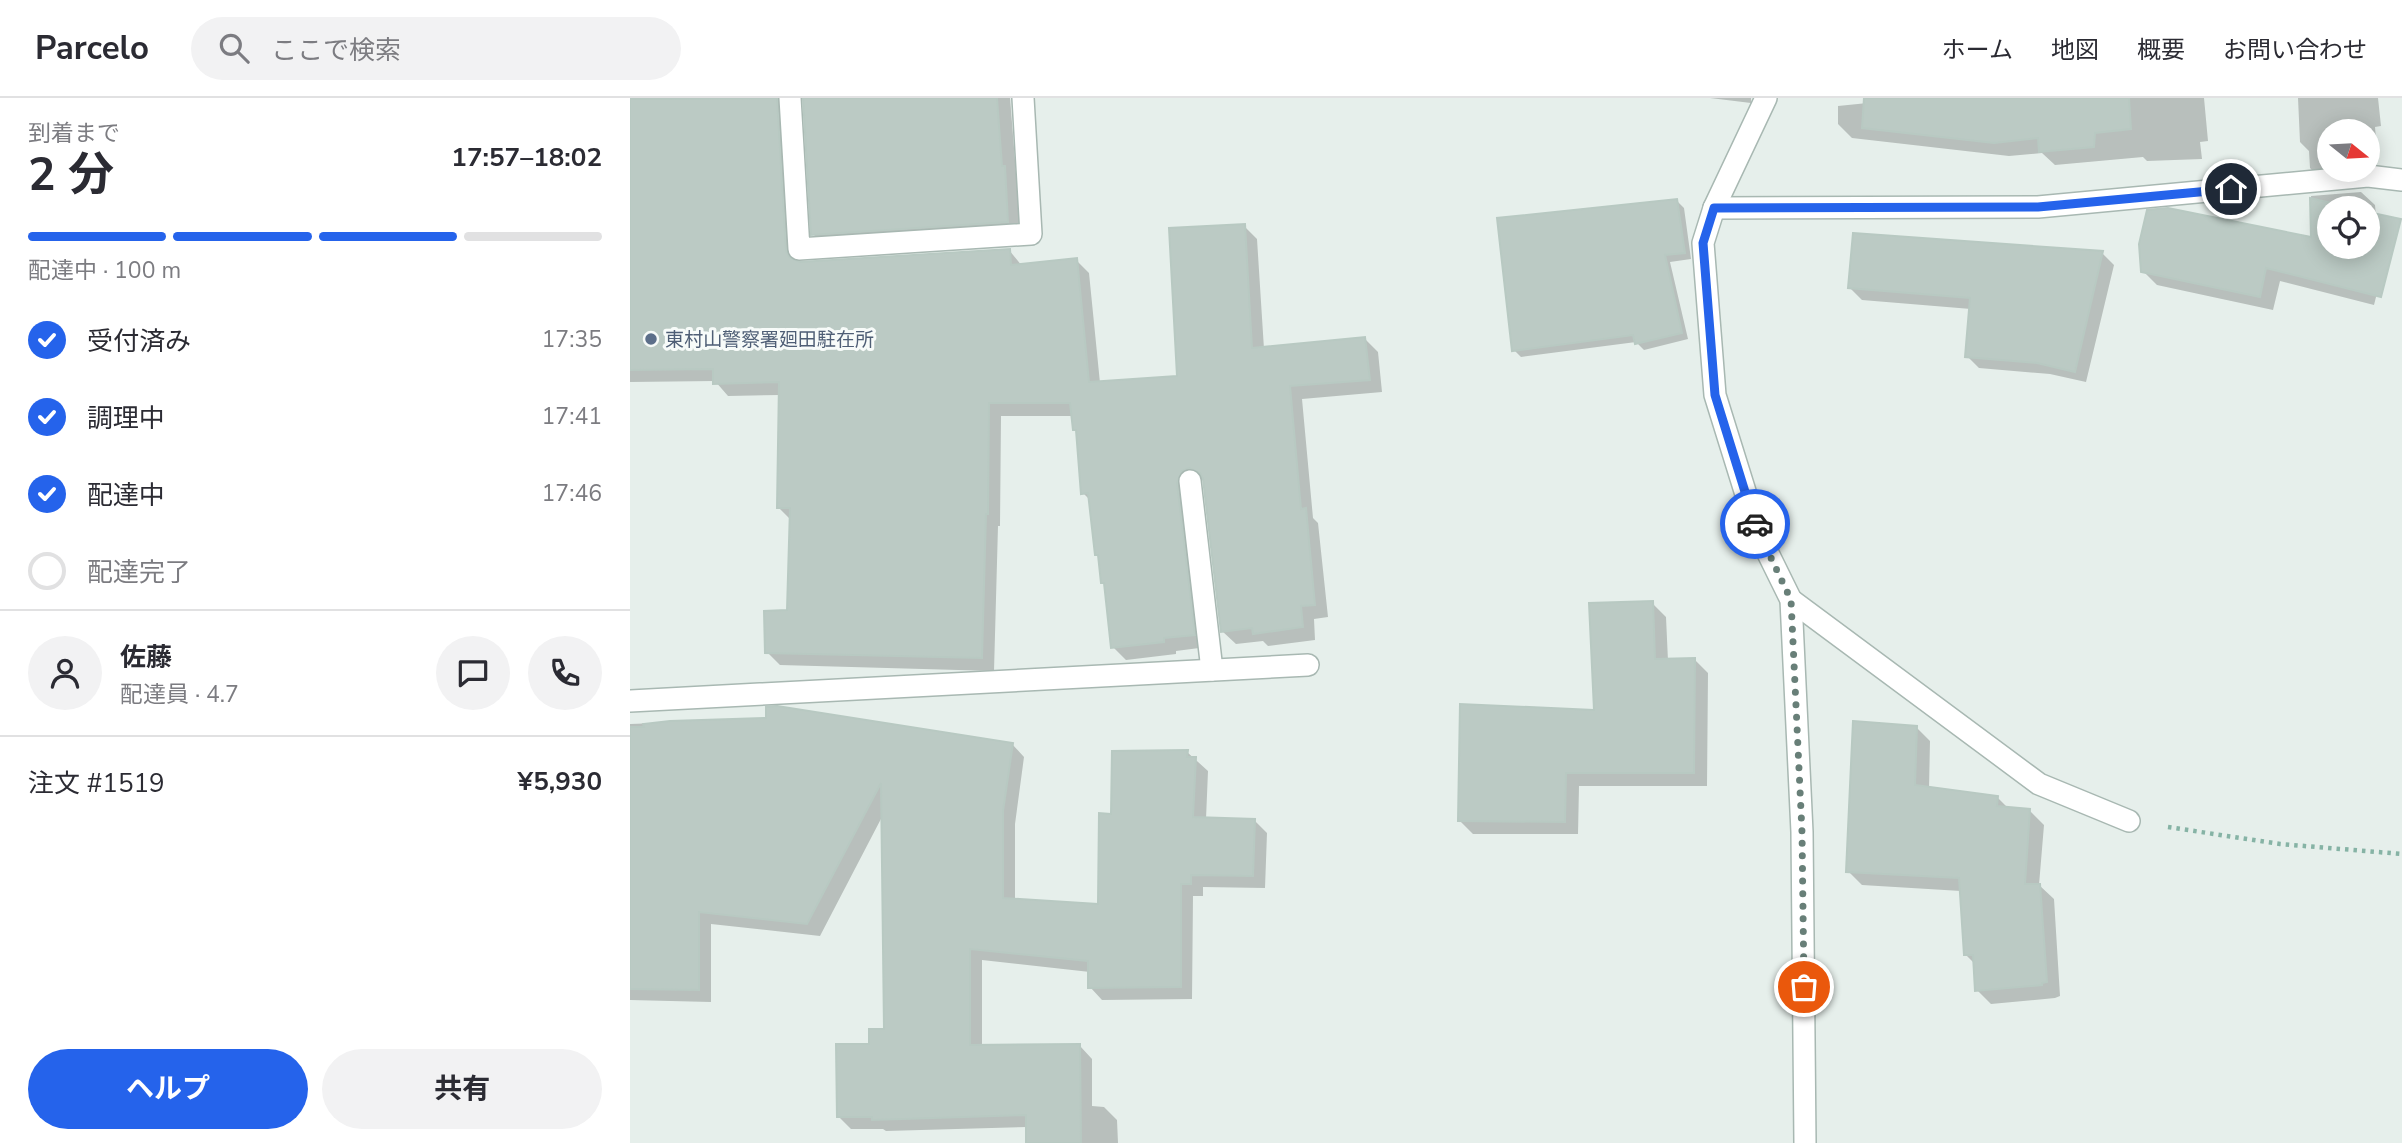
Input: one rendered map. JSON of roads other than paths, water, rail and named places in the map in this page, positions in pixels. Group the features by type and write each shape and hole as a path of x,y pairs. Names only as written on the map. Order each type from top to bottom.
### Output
{"street":[{"path":"790,98 799,249 1031,234 1023,98"},
{"path":"1766,98 1714,208 1703,243 1715,395 1758,533 1791,600 1802,832 1805,1143"},
{"path":"1714,208 2038,207 2368,176 2402,180"},
{"path":"1190,481 1212,670"},
{"path":"1791,600 2039,783 2130,821"},
{"path":"630,701 1308,665"}],"place":[{"name":"東村山警察署廻田駐在所","path":"651,339"}]}
